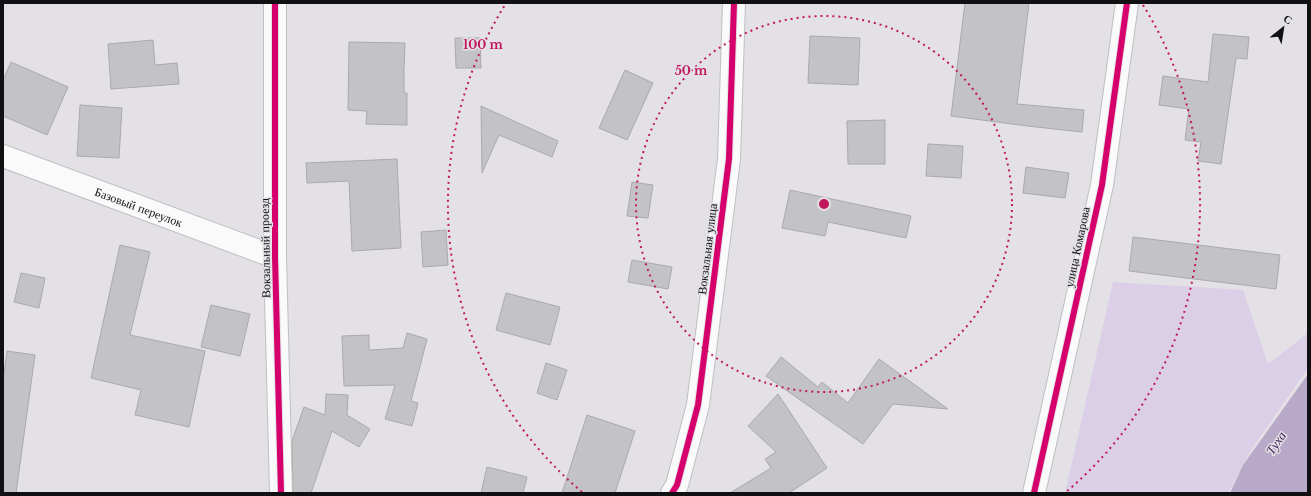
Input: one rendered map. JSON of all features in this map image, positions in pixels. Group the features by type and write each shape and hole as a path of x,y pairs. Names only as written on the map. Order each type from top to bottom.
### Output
{"street":[{"name":"Вокзальный проезд","path":"275,3 275,256 281,493"},
{"name":"Вокзальная улица","path":"672,493 677,485 698,405 729,159 734,3"},
{"name":"улица Комарова","path":"1034,493 1102,185 1127,3"},
{"name":"Базовый переулок","path":"3,156 275,256"}],"shaded area":[{"path":"1113,282 1243,290 1268,364 1308,333 1308,368 1251,450 1228,493 1065,493"}],"water":[{"name":"Туха","path":"1308,374 1308,493 1230,493 1243,465"}],"building":[{"path":"965,3 1029,3 1017,104 1084,110 1082,132 951,116"},
{"path":"1213,34 1249,37 1247,59 1236,58 1221,164 1198,161 1201,142 1185,140 1189,109 1159,105 1163,76 1208,82"},
{"path":"810,36 860,38 858,85 808,83"},
{"path":"455,38 480,38 481,68 456,68"},
{"path":"153,40 155,65 177,63 179,84 111,89 108,44"},
{"path":"349,42 405,43 403,71 404,93 407,93 407,125 366,124 367,111 348,110"},
{"path":"11,62 68,87 47,135 3,116 3,80"},
{"path":"625,70 653,83 627,140 599,128"},
{"path":"80,105 122,108 119,158 77,156"},
{"path":"481,106 558,141 552,157 499,135 482,173"},
{"path":"885,120 885,164 848,164 847,121"},
{"path":"928,144 963,146 961,178 926,176"},
{"path":"397,159 401,248 352,251 349,181 307,183 306,163"},
{"path":"1026,167 1069,173 1065,198 1023,193"},
{"path":"632,182 653,185 648,218 627,216"},
{"path":"790,190 911,216 906,238 828,222 825,236 782,228"},
{"path":"446,230 448,265 423,267 421,232"},
{"path":"1133,237 1280,255 1276,289 1129,271"},
{"path":"120,245 150,252 130,335 205,351 189,427 135,415 141,390 91,378"},
{"path":"632,260 672,267 668,289 628,282"},
{"path":"21,273 45,278 39,308 14,302"},
{"path":"506,293 560,307 550,345 496,330"},
{"path":"211,305 250,314 240,356 201,347"},
{"path":"407,333 427,339 411,401 418,403 412,426 385,419 395,385 344,386 342,336 369,335 369,350 403,348"},
{"path":"7,351 35,355 16,493 3,493 3,381"},
{"path":"781,357 818,387 822,382 848,403 879,359 948,409 893,404 863,444 766,376"},
{"path":"546,363 567,370 557,400 537,393"},
{"path":"326,394 348,395 347,415 370,429 359,447 332,431 311,493 293,493 292,441 304,407 325,415"},
{"path":"778,394 827,468 789,493 730,493 771,468 765,459 776,452 748,426"},
{"path":"587,415 635,431 615,493 562,493"},
{"path":"487,467 527,477 523,493 481,493"}],"cycle path":[{"path":"275,3 275,257 281,493"},
{"path":"672,493 677,485 698,405 729,159 734,3"},
{"path":"1034,493 1102,185 1127,3"}]}
